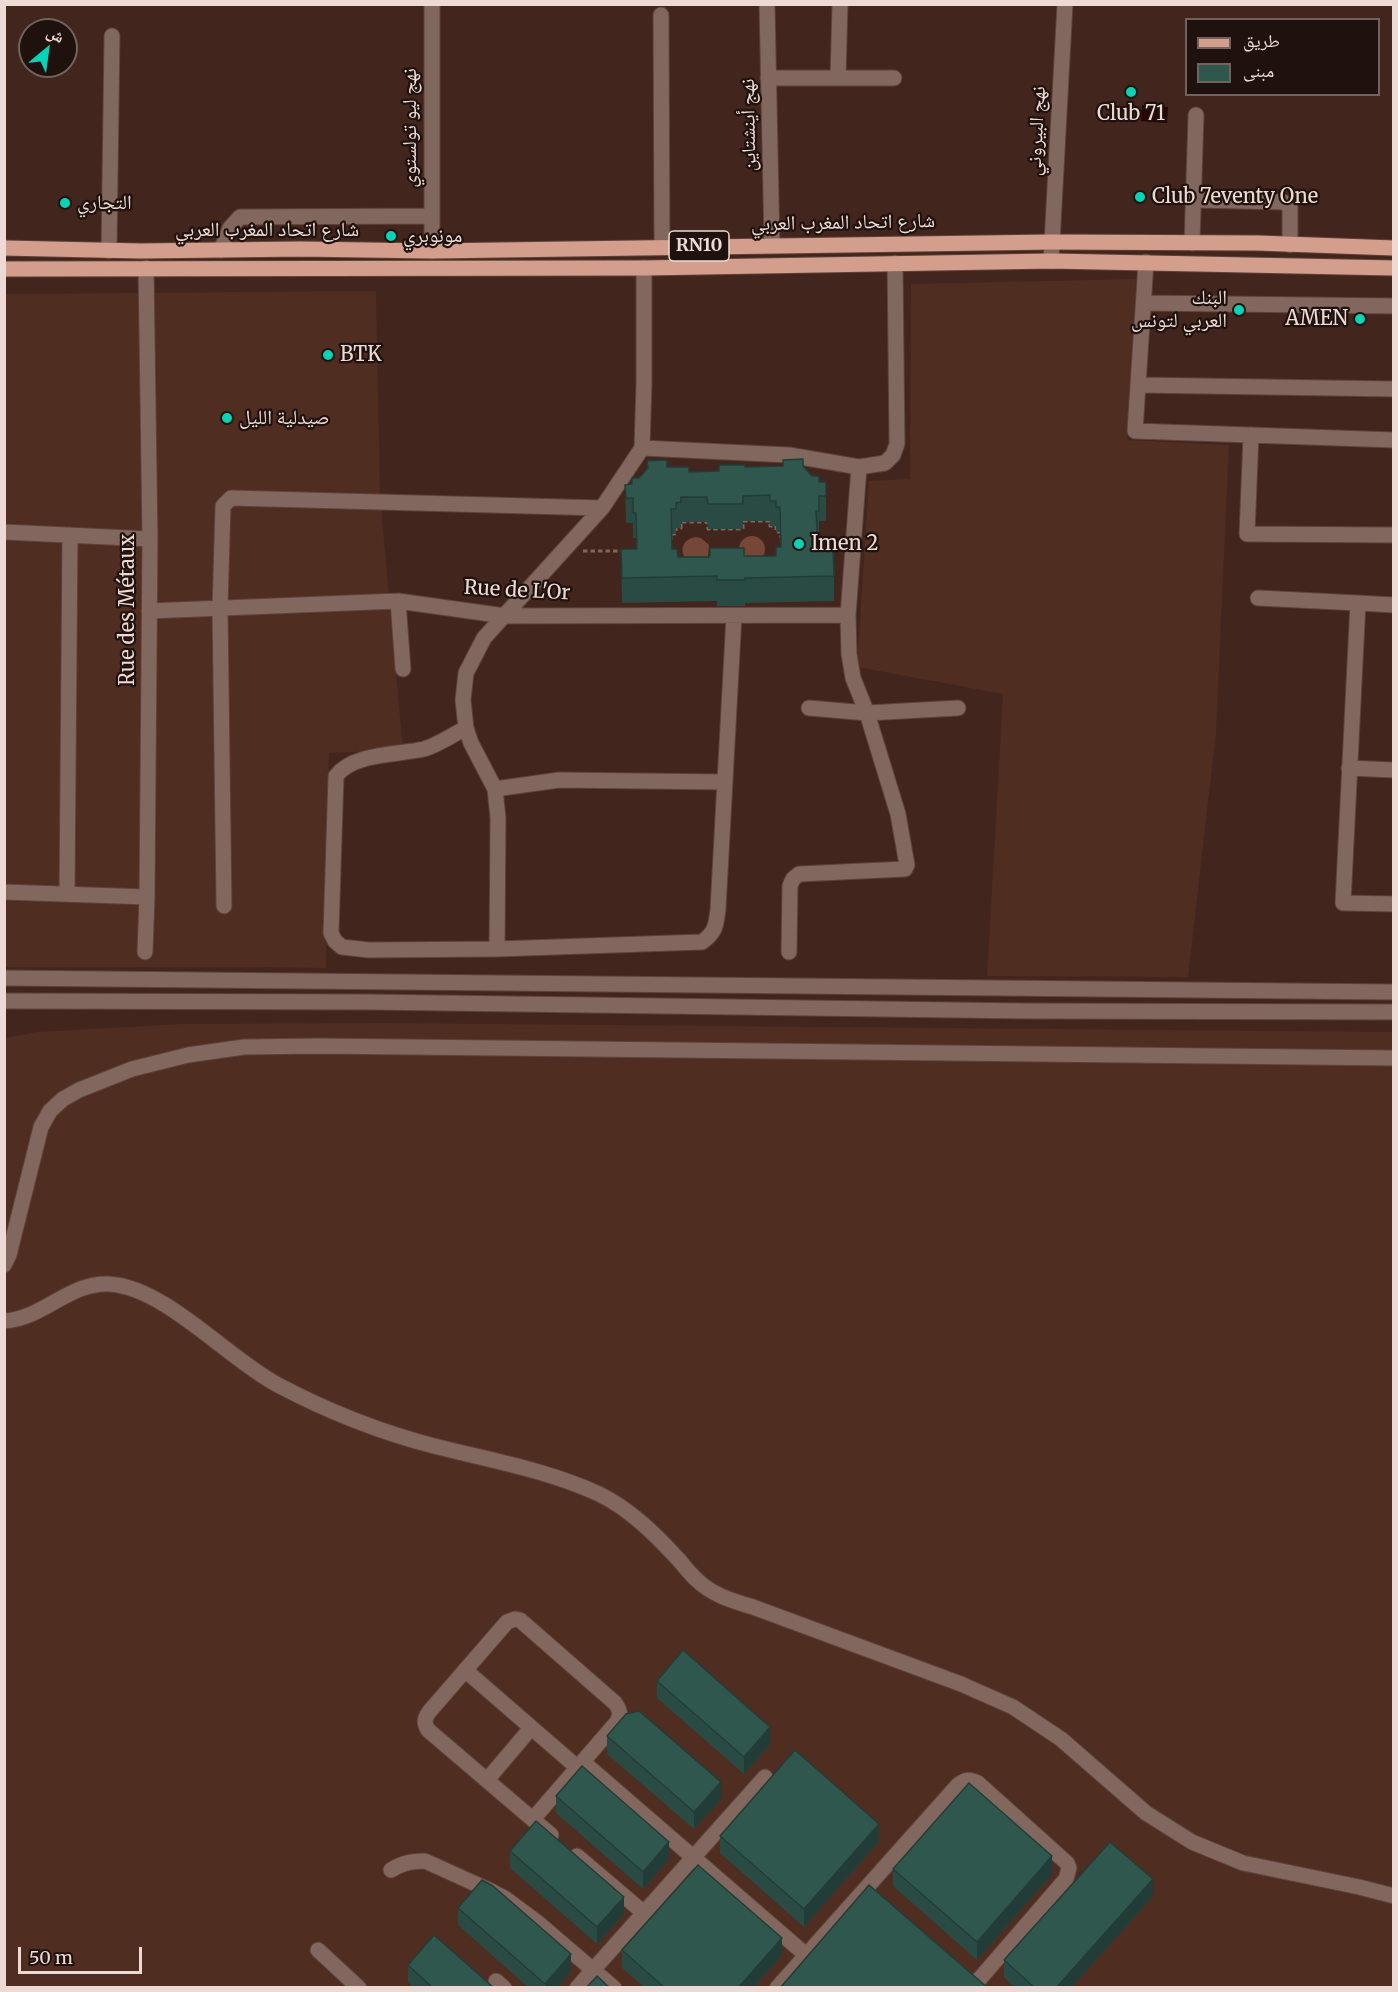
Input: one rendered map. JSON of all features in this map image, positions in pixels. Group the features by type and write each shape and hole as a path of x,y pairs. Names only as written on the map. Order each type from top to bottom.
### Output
{"main road":[{"name":"شارع اتحاد المغرب العربي","path":"4,248 109,251 432,251 1052,242 1394,248"},
{"name":"شارع اتحاد المغرب العربي","path":"4,269 644,268 1051,261 1394,268"}],"street":[{"name":"نهج ليو تولستوي","path":"432,4 432,251"},
{"name":"نهج أينشتاين","path":"767,4 772,245"},
{"path":"838,78 840,4"},
{"name":"نهج البيروني","path":"1051,261 1065,4"},
{"path":"661,15 662,247"},
{"path":"109,251 112,36"},
{"path":"768,78 894,78"},
{"path":"1192,243 1196,115"},
{"path":"1194,200 1283,202 1290,206 1290,245"},
{"path":"221,250 230,228 240,217 432,216"},
{"path":"1146,262 1135,430 1394,440"},
{"path":"642,448 789,455 859,467 885,463 893,455 897,444 895,263"},
{"name":"Rue des Métaux","path":"145,952 150,539 146,268"},
{"path":"497,949 498,818 495,789 465,728 463,700 466,673 484,638 602,508 642,448 644,268"},
{"path":"1144,303 1394,306"},
{"path":"1138,385 1394,389"},
{"path":"1251,435 1247,534 1394,535"},
{"path":"789,952 790,886 799,874 905,869 907,867 898,813 867,713 853,678 849,654 848,615 859,467"},
{"path":"224,906 220,608 223,506 231,498 602,508"},
{"path":"4,532 150,539"},
{"path":"67,894 70,535"},
{"path":"1258,598 1394,605"},
{"path":"398,601 403,669"},
{"name":"Rue de L'Or","path":"149,611 398,601 505,616 848,615"},
{"path":"1358,603 1343,903 1394,904"},
{"path":"465,728 426,748 378,756 352,764 342,768 336,776 331,933 335,941 342,947 369,950 497,949 702,942 712,935 718,909 734,616"},
{"path":"809,708 867,713 958,708"},
{"path":"1349,768 1394,770"},
{"path":"495,789 567,780 725,782"},
{"path":"4,892 147,897"},
{"path":"4,978 1394,992"},
{"path":"4,1001 357,1002 1039,1011 1394,1012"},
{"path":"4,1264 9,1255 40,1127 50,1111 63,1099 79,1090 132,1070 188,1055 244,1047 330,1046 1394,1058"},
{"path":"4,1321 18,1320 33,1314 80,1288 108,1284 137,1289 198,1328 235,1358 275,1384 317,1405 362,1423 431,1445 554,1476 600,1495 642,1523 698,1581 724,1598 961,1684 1013,1707 1061,1739 1146,1813 1192,1842 1243,1863 1394,1896"},
{"path":"533,1819 618,1722 620,1709 520,1620 515,1619 507,1622 429,1713 425,1718 425,1725 428,1730 563,1845 644,1913"},
{"path":"465,1671 531,1728 693,1857 806,1955"},
{"path":"618,1722 626,1723 634,1720"},
{"path":"487,1780 531,1728"},
{"path":"577,1988 765,1777"},
{"path":"777,1988 806,1955 872,1889 964,1780 978,1783 1067,1863 1069,1868 1066,1879 976,1982"},
{"path":"391,1870 413,1861 425,1861 489,1890 522,1910 614,1988"},
{"path":"318,1950 359,1988"}],"path":[{"path":"743,521 770,521 770,526 776,526 776,532 781,532 781,537 786,537 786,556 781,556 781,572 776,572 776,581 744,581 744,573 710,573 710,582 678,583 677,574 672,574 672,559 667,559 666,539 671,539 671,534 676,534 676,528 681,528 681,522 707,522 708,530 743,529 743,521"},
{"path":"563,552 632,551"}],"shaded area":[{"path":"1142,105 1168,107 1167,123 1141,121"},
{"path":"1136,279 1127,440 1229,445 1216,733 1188,977 987,976 1003,694 857,667 869,481 910,479 911,284"},
{"path":"376,291 380,496 403,750 329,753 326,968 5,967 5,294"},
{"path":"752,536 761,540 765,549 761,558 752,562 743,558 739,549 743,540"},
{"path":"696,537 709,545 705,561 686,560 684,556 685,542"},
{"path":"383,1023 1393,1032 1393,1987 5,1988 5,1038 36,1032 182,1024"}],"building":[{"path":"803,459 803,466 812,476 819,476 819,482 826,482 826,496 819,496 819,511 816,511 818,547 833,546 834,576 745,578 745,580 717,580 717,576 622,578 621,549 637,549 636,513 633,513 633,498 626,498 625,485 632,484 632,478 639,478 648,468 647,461 667,460 667,467 689,467 689,472 719,471 719,465 783,466 783,460","holes":["770,495 770,501 776,501 776,507 780,507 781,547 776,547 776,556 744,556 744,548 710,548 710,557 678,557 677,549 672,549 671,509 676,509 676,503 681,502 681,497 707,497 708,504 743,504 743,496"]},
{"path":"683,1650 770,1727 744,1757 657,1681"},
{"path":"639,1711 721,1782 694,1812 607,1736 626,1714"},
{"path":"795,1750 879,1824 804,1909 720,1836"},
{"path":"582,1766 669,1842 643,1872 556,1796"},
{"path":"969,1783 1052,1856 977,1942 893,1869"},
{"path":"536,1821 624,1897 597,1927 510,1851"},
{"path":"1110,1842 1153,1879 1056,1988 1035,1988 1004,1960"},
{"path":"698,1865 782,1938 738,1988 665,1988 622,1950"},
{"path":"482,1880 493,1886 571,1954 545,1984 458,1908"},
{"path":"869,1885 988,1988 780,1988"},
{"path":"434,1935 494,1988 433,1988 408,1965"},
{"path":"597,1976 610,1988 586,1988"}],"place":[{"name":"Club 71","path":"1131,92"},
{"name":"Club 7eventy One","path":"1140,197"},
{"name":"التجاري","path":"65,203"},
{"name":"مونوبري","path":"391,236"},
{"name":"البنك العربي لتونس","path":"1239,310"},
{"name":"AMEN","path":"1360,319"},
{"name":"BTK","path":"328,355"},
{"name":"صيدلية الليل","path":"227,418"},
{"name":"Imen 2","path":"799,544"}]}
